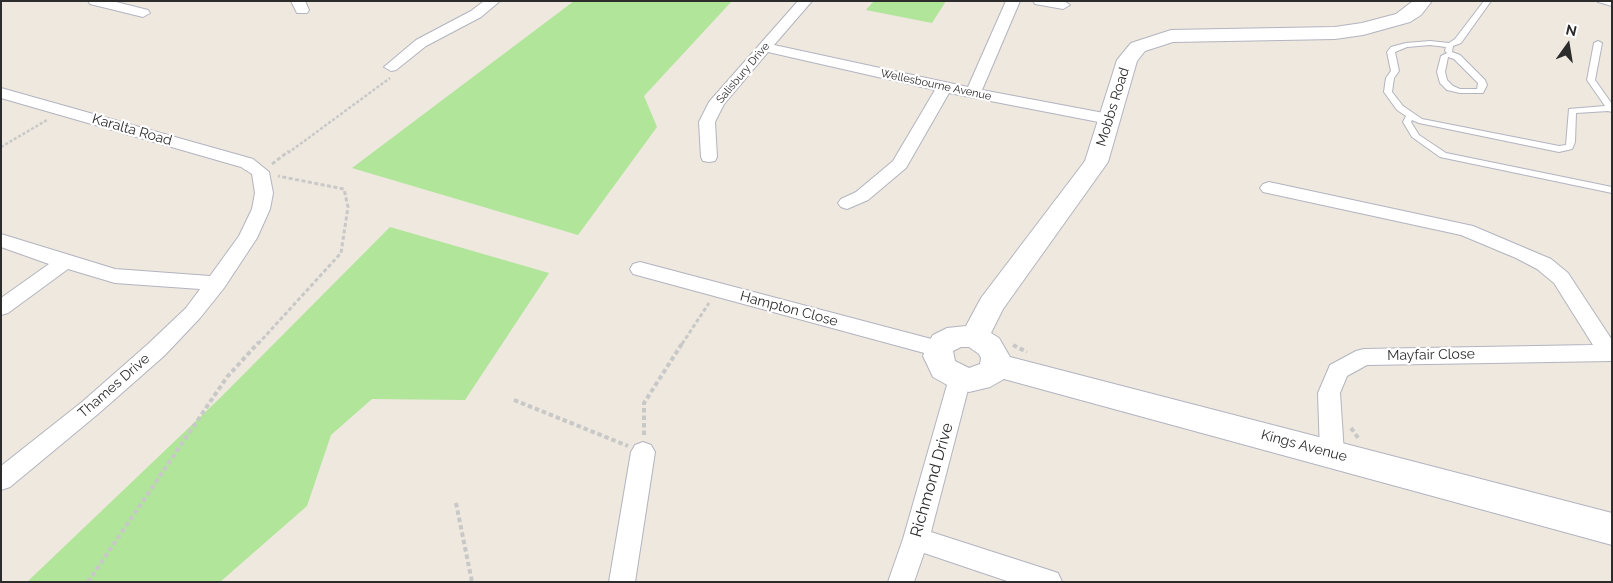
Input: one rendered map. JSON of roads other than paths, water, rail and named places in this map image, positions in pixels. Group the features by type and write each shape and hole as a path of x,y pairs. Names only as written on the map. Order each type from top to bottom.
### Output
{"street":[{"path":"95,1 143,13"},
{"path":"391,67 421,43 476,14 493,1"},
{"name":"Salisbury Drive","path":"709,157 707,122 717,102 805,1"},
{"path":"973,93 1013,1"},
{"path":"1040,1 1063,6"},
{"name":"Mobbs Road","path":"975,337 991,305 1091,170 1098,155 1127,60 1138,47 1171,36 1335,33 1363,30 1403,18 1414,12 1423,1"},
{"name":"Wellesbourne Avenue","path":"764,47 944,87 1109,119"},
{"path":"847,203 862,196 900,164 944,87"},
{"name":"Karalta Road","path":"1,93 229,157 247,163 260,172"},
{"name":"Thames Drive","path":"1,480 156,350 193,313 217,283 248,238 261,208 264,193 260,172"},
{"path":"1269,188 1466,230 1523,253 1544,264 1561,278 1611,353"},
{"path":"1,240 65,262 115,276 217,283"},
{"path":"1,308 65,262"},
{"name":"Hampton Close","path":"640,269 939,349"},
{"path":"957,336 975,337 989,346 996,358 1002,353 987,376 979,379 960,378 944,369 938,356 939,349 949,339 957,336"},
{"name":"Kings Avenue","path":"1002,353 1332,453 1612,529"},
{"name":"Mayfair Close","path":"1332,453 1329,393 1338,371 1364,357 1611,353"},
{"name":"Richmond Drive","path":"901,582 916,539 960,378"},
{"path":"622,582 643,452"},
{"path":"916,539 1049,582"}],"lane":[{"path":"1488,1 1450,50 1440,72 1443,82 1450,88 1460,91 1480,91 1483,85 1482,82 1450,50 1430,43 1406,45 1391,52 1395,71 1390,78 1388,92 1394,102 1410,116 1430,124 1559,149 1569,146 1571,142 1572,111 1611,109"},
{"path":"1600,1 1612,4"},
{"path":"1598,43 1591,80 1611,109"},
{"path":"1410,116 1406,122 1416,137 1443,155 1612,190"}]}
